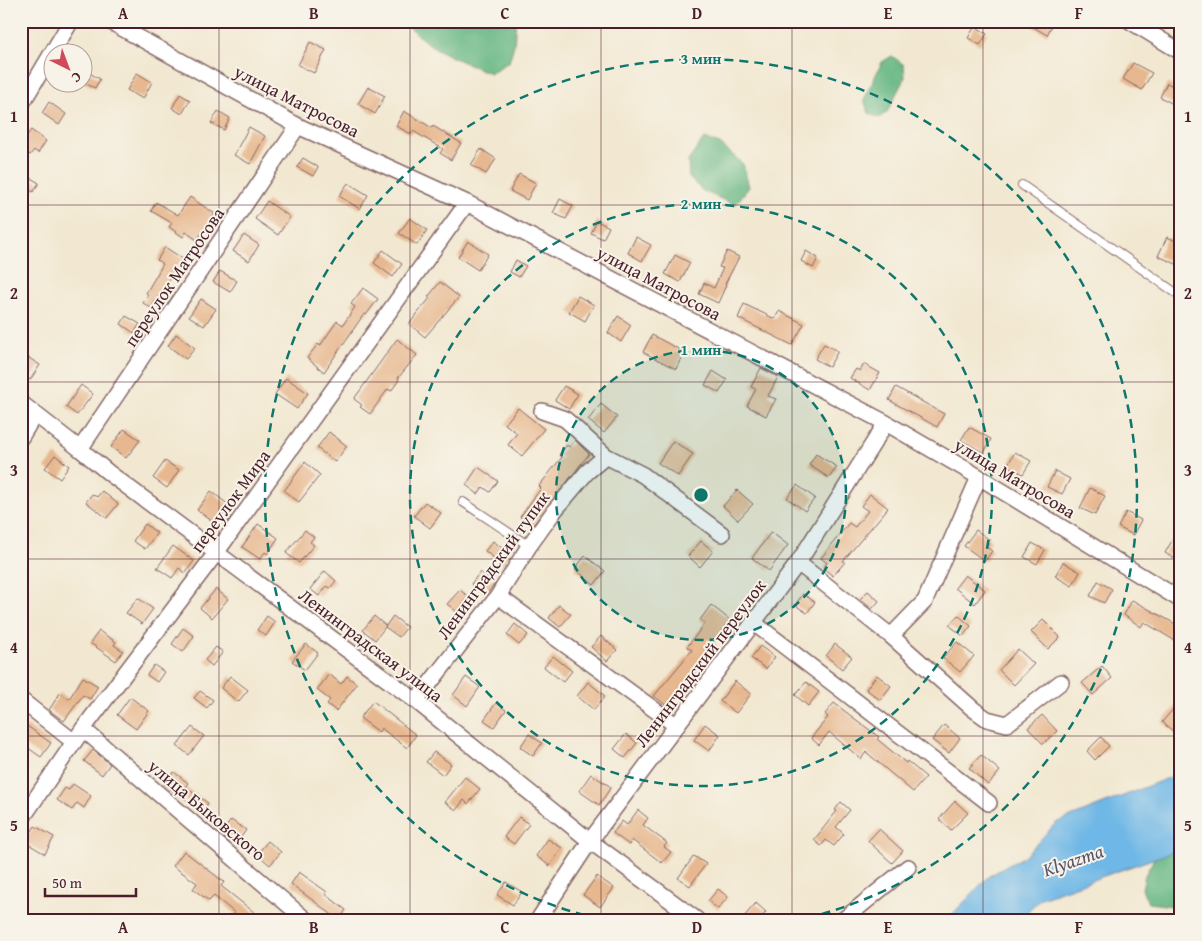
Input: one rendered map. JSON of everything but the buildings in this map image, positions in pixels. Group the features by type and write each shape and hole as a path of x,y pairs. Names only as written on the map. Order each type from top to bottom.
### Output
{"street":[{"path":"21,105 71,21"},
{"name":"улица Матросова","path":"109,21 298,126 467,203 886,423 979,477 1181,600"},
{"path":"1130,21 1181,52"},
{"name":"переулок Матросова","path":"80,448 298,126"},
{"name":"переулок Мира","path":"21,820 83,729 216,553 467,203"},
{"name":"Ленинградская улица","path":"21,403 80,448 109,473 416,701 590,841 697,920"},
{"path":"542,411 566,419 606,456 643,475 722,534"},
{"path":"21,437 36,414"},
{"name":"Ленинградский переулок","path":"538,920 590,841 678,726 798,563 886,423"},
{"name":"Ленинградский тупик","path":"416,701 498,596 529,546 555,510 587,472 606,456"},
{"path":"891,636 925,600 979,477"},
{"path":"798,563 891,636 987,719 1007,724 1061,682"},
{"path":"498,596 678,726"},
{"path":"754,623 989,803"},
{"path":"21,700 74,742"},
{"name":"улица Быковского","path":"83,729 306,920"},
{"path":"843,920 908,867"}],"lane":[{"path":"1022,185 1176,293 1181,294"},
{"path":"463,502 529,546"}],"green space":[{"path":"404,21 516,21 514,45 509,62 490,73 444,53 422,39"},
{"path":"892,56 904,65 905,77 887,112 879,118 869,113 864,100 882,62"},
{"path":"704,139 720,144 743,164 749,187 735,205 703,191 689,178 688,161"},
{"path":"1181,849 1181,904 1173,906 1148,903 1142,889 1145,875 1155,857"}],"water":[{"name":"Klyazma","path":"1173,776 1181,776 1181,849 1041,898 1019,920 947,920 989,876 1025,856 1056,823"}]}
